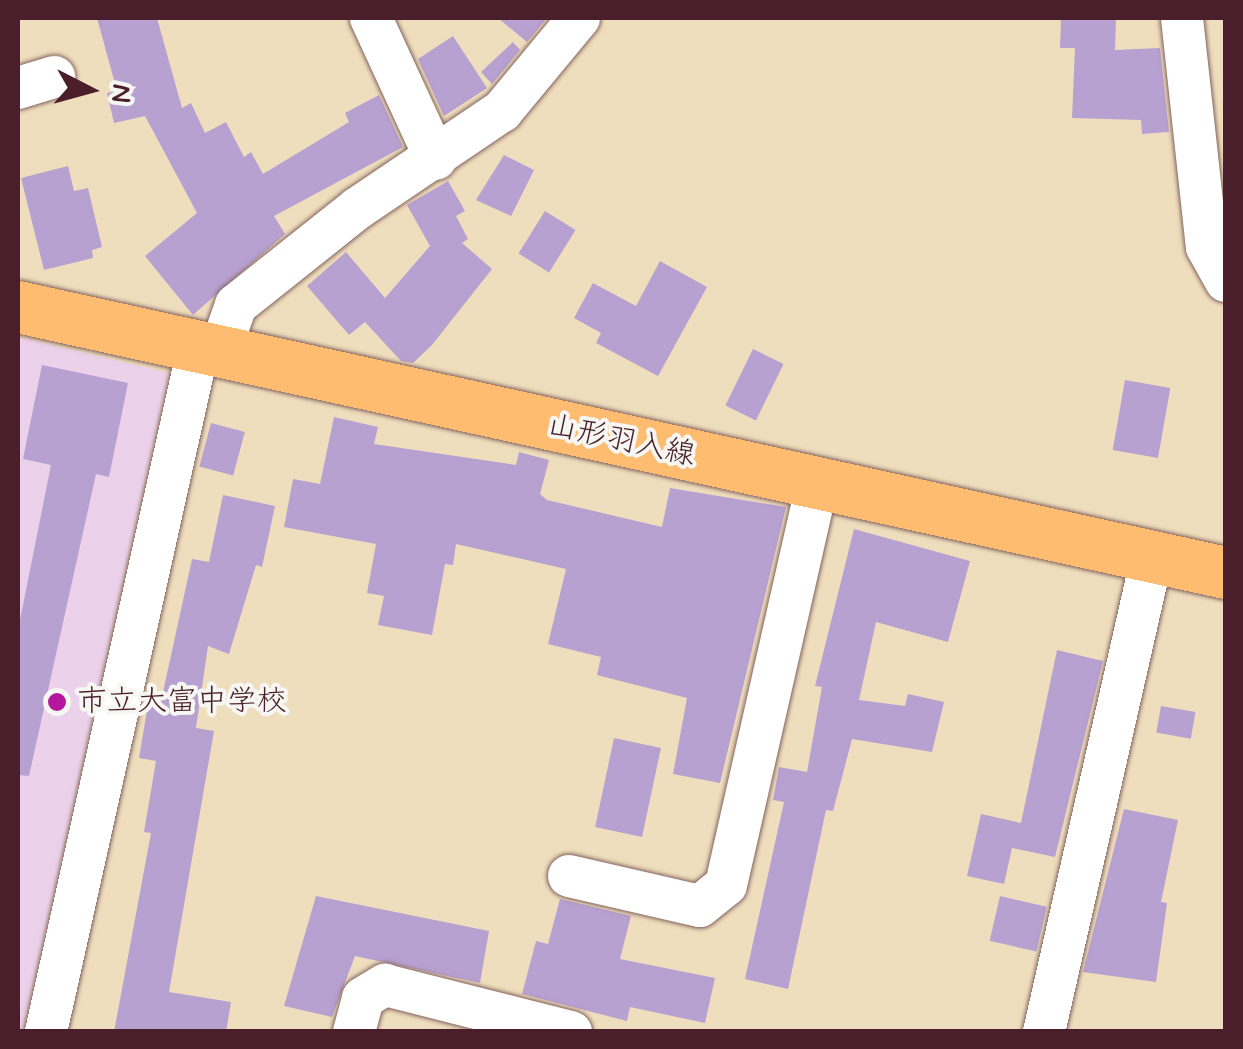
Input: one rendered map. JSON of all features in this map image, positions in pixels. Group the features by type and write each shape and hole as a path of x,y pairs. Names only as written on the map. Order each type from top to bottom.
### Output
{"main road":[{"name":"山形羽入線","path":"18,307 1226,574"}],"lane":[{"path":"371,18 436,159"},
{"path":"46,1032 209,351 236,304 358,208 436,159 502,110 578,18"},
{"path":"1182,18 1207,247 1226,281"},
{"path":"569,876 700,906 726,886 817,484"},
{"path":"1044,1032 1152,557"},
{"path":"354,1032 363,998 385,985 570,1032"}],"shaded area":[{"name":"市立大富中学校","path":"18,337 169,373 23,1031 18,1032"}],"building":[{"path":"97,18 157,18 182,108 191,103 205,133 226,122 244,157 251,152 263,174 349,122 345,113 379,95 403,147 274,216 285,234 193,315 145,256 197,213 145,116 114,123 107,93 117,91"},
{"path":"498,18 547,18 527,42"},
{"path":"1061,18 1116,18 1115,50 1160,48 1169,132 1142,134 1141,120 1072,118 1075,48 1060,48"},
{"path":"453,36 487,88 444,116 418,59"},
{"path":"513,42 520,50 492,84 481,72"},
{"path":"504,155 534,170 511,216 476,200"},
{"path":"68,166 74,191 88,188 102,247 92,250 93,258 44,270 21,178"},
{"path":"448,181 465,211 456,216 468,239 462,243 492,269 432,345 413,363 401,361 365,322 349,335 307,286 346,252 385,298 430,246 407,205"},
{"path":"545,211 576,230 549,272 519,253"},
{"path":"660,261 707,287 658,376 596,343 601,333 574,318 593,283 636,306"},
{"path":"753,349 784,364 756,421 725,406"},
{"path":"42,365 128,383 109,477 96,474 29,776 18,775 18,630 51,465 23,459"},
{"path":"1125,380 1170,388 1158,458 1113,450"},
{"path":"334,417 378,427 374,444 516,465 519,452 549,460 540,494 547,500 662,527 670,488 786,507 720,783 673,774 687,698 597,675 601,657 548,644 566,569 456,544 453,565 445,564 432,635 378,625 384,596 367,593 376,544 284,527 293,479 320,484"},
{"path":"211,423 245,432 233,476 199,466"},
{"path":"223,495 275,506 262,567 256,565 229,654 208,646 196,728 214,731 169,992 231,1002 226,1032 114,1032 151,833 144,832 156,761 139,758 148,704 160,706 192,559 209,562"},
{"path":"854,529 970,561 948,642 876,622 859,700 905,706 908,694 944,702 932,752 852,739 833,811 826,810 788,989 745,979 784,802 773,800 779,767 807,772 822,687 815,686"},
{"path":"1057,650 1103,661 1055,857 1012,848 1004,884 967,876 981,814 1021,823"},
{"path":"1161,706 1195,712 1191,739 1156,733"},
{"path":"614,738 661,748 642,837 595,827"},
{"path":"1124,809 1178,820 1161,902 1167,903 1156,982 1083,972"},
{"path":"316,896 489,931 480,983 355,956 332,1017 284,1006"},
{"path":"1000,896 1047,907 1036,952 990,941"},
{"path":"560,899 631,916 620,959 715,978 705,1023 630,1007 627,1021 522,994 536,941 548,944"}],"place":[{"name":"市立大富中学校","path":"57,702"}]}
